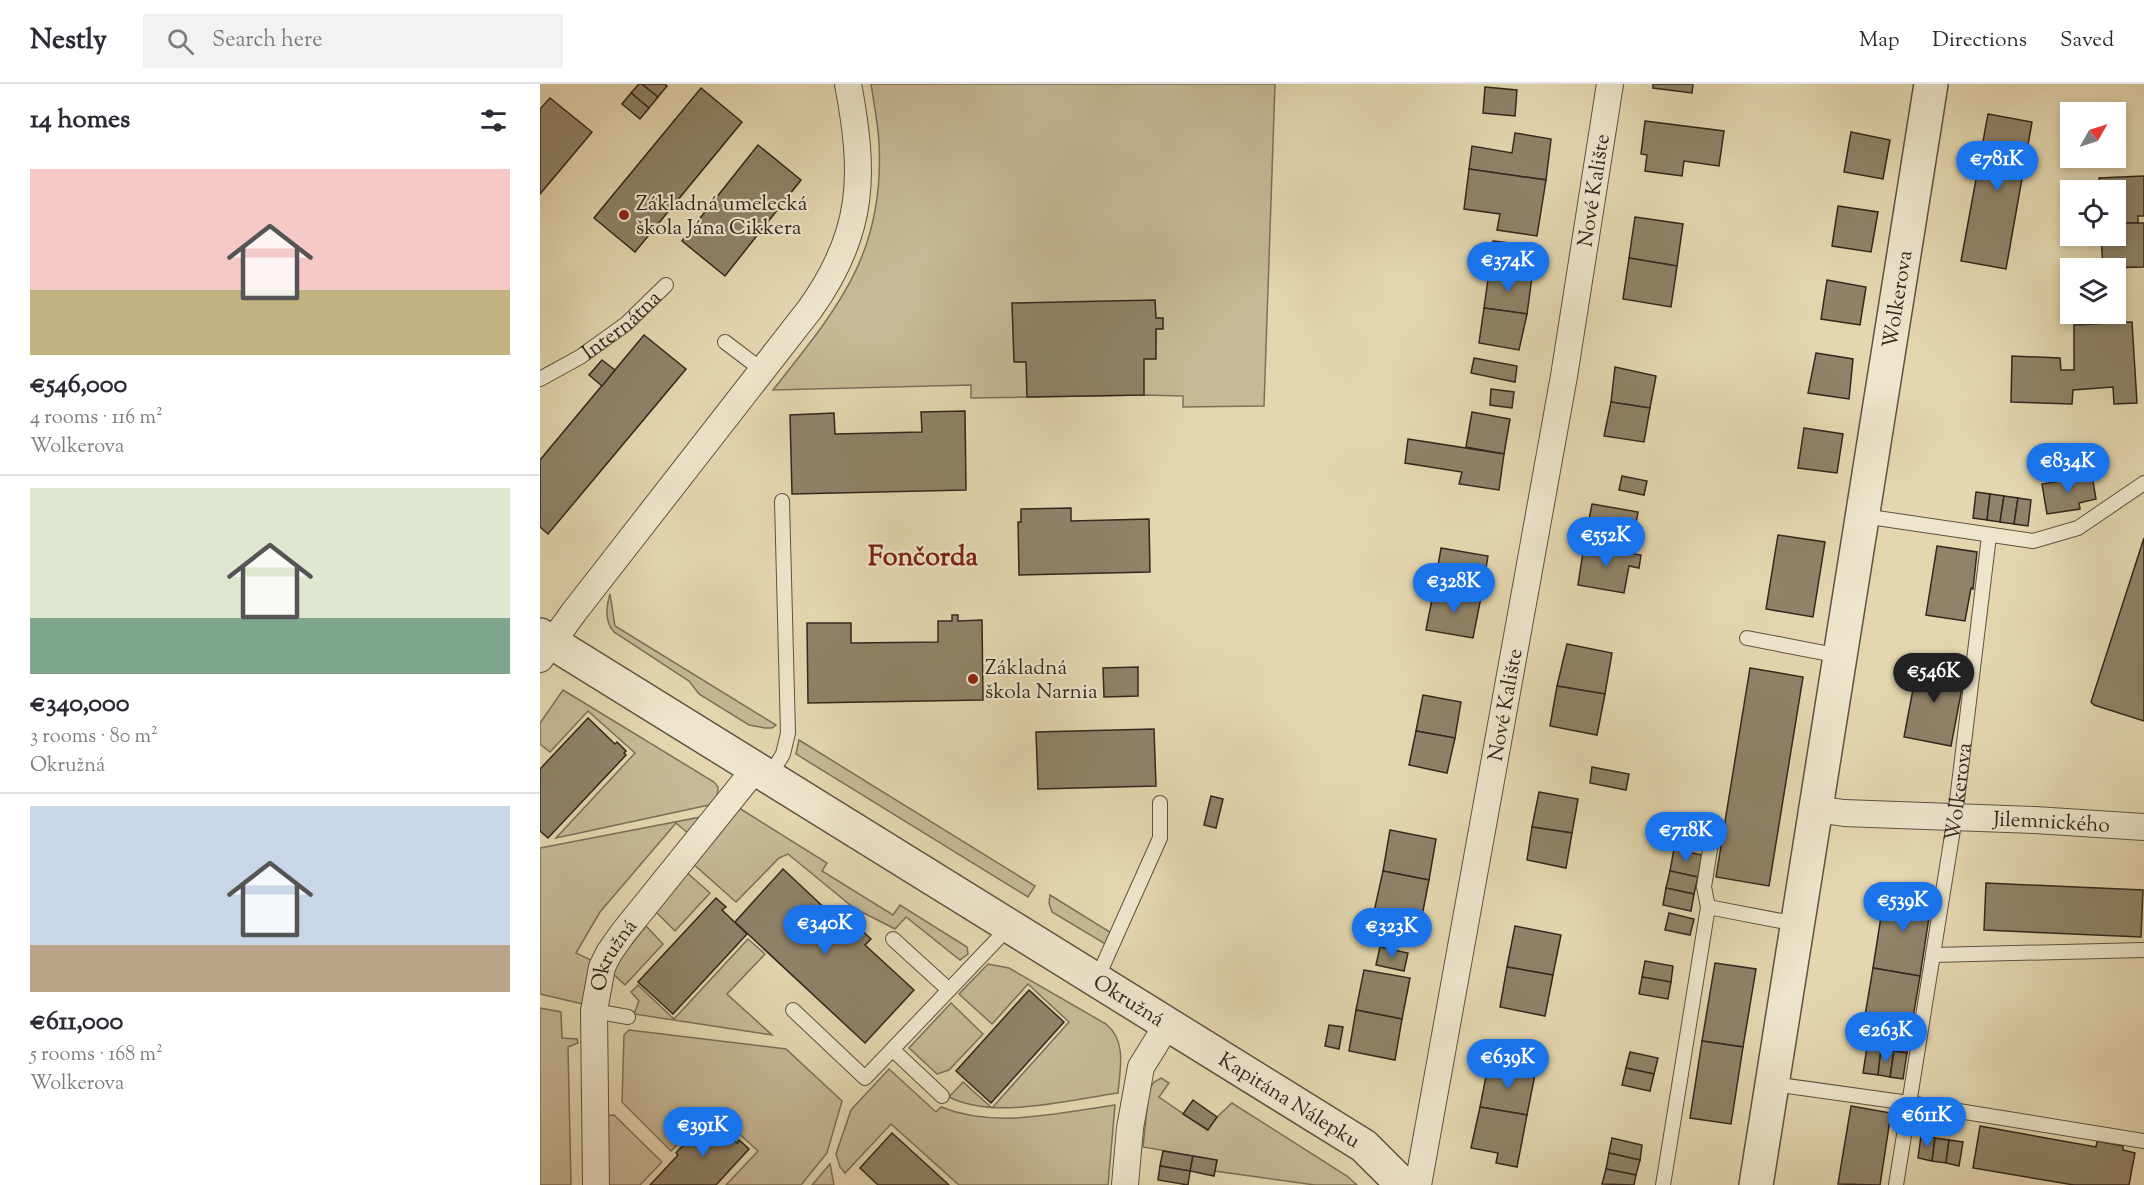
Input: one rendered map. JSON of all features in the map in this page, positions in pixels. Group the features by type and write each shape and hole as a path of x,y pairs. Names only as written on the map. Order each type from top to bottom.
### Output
{"street":[{"path":"544,646 827,286 839,264 849,237 856,205 858,165 857,136 848,84"},
{"name":"Nové Kalište","path":"1418,1185 1562,387 1610,84"},
{"name":"Wolkerova","path":"1755,1185 1931,84"},
{"name":"Okružná","path":"544,646 762,773 1167,1025 1141,1067 1130,1128 1125,1185"},
{"name":"Okružná","path":"596,1185 594,1011 602,967 609,953 681,860 762,773"},
{"name":"Jilemnického","path":"1816,809 1844,813 2144,827"},
{"name":"Kapitána Nálepku","path":"1167,1025 1364,1146 1403,1185"}],"lane":[{"name":"Internátna","path":"540,379 580,357 626,324 666,285"},
{"path":"725,342 762,370"},
{"path":"1863,516 2033,541 2078,528 2144,483"},
{"path":"762,773 783,754 788,733 782,501"},
{"name":"Wolkerova","path":"1896,1185 1955,817 1989,536"},
{"path":"1747,638 1840,656"},
{"path":"1096,981 1160,838 1160,803"},
{"path":"1663,1185 1708,907 1704,887 1712,837"},
{"path":"1708,907 1797,924"},
{"path":"793,1010 865,1078 1009,927"},
{"path":"893,939 949,990"},
{"path":"1933,955 2144,950"},
{"path":"594,1011 628,1017"},
{"path":"893,1050 942,1096"},
{"path":"1772,1084 1909,1103 2144,1141"}],"shaded area":[{"path":"871,84 1275,84 1264,406 1183,407 1183,396 971,398 971,385 773,390 836,306 865,249 874,217 879,182 879,143"},
{"path":"610,594 615,626 776,725 772,728 765,728 749,725 699,694 689,681 614,632 607,614"},
{"path":"563,690 714,782 718,787 715,799 709,805 556,838 635,753 588,711 550,752 540,744 540,723"},
{"path":"799,740 1035,886 1028,897 796,754"},
{"path":"739,808 827,863 822,871 893,915 900,905 967,947 968,954 960,960 906,917 895,929 854,908 788,854 779,858 736,902 691,862"},
{"path":"706,816 690,835 676,823 600,912 576,953 593,961 588,972 583,1004 540,994 540,848"},
{"path":"685,871 710,893 675,931 655,911"},
{"path":"1050,895 1113,934 1107,945 1052,912 1049,903"},
{"path":"646,926 663,944 625,985 612,973 619,960"},
{"path":"748,939 765,954 727,994 772,1035 634,1014 639,1001 631,992 638,985 674,1019"},
{"path":"988,964 1009,968 1106,1024 1113,1031 1120,1047 1118,1093 1032,1106 993,1107 1069,1022 1028,984 992,1024 959,994"},
{"path":"951,1003 983,1034 949,1070 937,1074 909,1048"},
{"path":"540,1008 561,1012 562,1038 577,1039 578,1043 568,1047 571,1185 540,1185"},
{"path":"629,1030 786,1049 842,1101 827,1153 801,1185 726,1185 758,1151 711,1108 671,1151 622,1102 624,1035"},
{"path":"889,1069 936,1112 941,1107 962,1114 1005,1118 1049,1115 1115,1105 1108,1185 959,1185 891,1124 845,1173 840,1167 836,1154 851,1110"},
{"path":"1161,1078 1169,1083 1159,1097 1207,1130 1232,1103 1347,1176 1357,1185 1315,1185 1215,1171 1217,1160 1143,1147 1149,1089"},
{"path":"963,1082 991,1107 967,1104 949,1097"},
{"path":"614,1115 662,1162 640,1185 603,1185 602,1116"},
{"path":"830,1164 834,1185 812,1185"}],"building":[{"path":"639,84 658,97 649,108 631,93"},
{"path":"642,84 665,84 667,86 658,97"},
{"path":"1653,84 1693,84 1692,93 1653,88"},
{"path":"1485,87 1517,90 1515,116 1483,113"},
{"name":"Základná umelecká škola Jána Cikkera","path":"701,88 742,122 635,252 594,218"},
{"path":"631,93 649,108 640,119 622,104"},
{"path":"550,98 592,132 540,194 540,109"},
{"path":"1988,114 2032,122 2006,269 1961,261"},
{"path":"1645,121 1724,131 1719,166 1684,161 1682,176 1645,171 1647,155 1641,154"},
{"path":"1851,132 1890,140 1883,179 1844,172"},
{"path":"1515,133 1551,139 1546,180 1469,169 1472,146 1512,153"},
{"path":"758,145 801,180 725,276 682,241"},
{"path":"1469,169 1546,180 1537,236 1497,230 1500,214 1464,209"},
{"path":"2144,176 2144,216 2138,216 2138,223 2126,223 2126,180 2099,180 2099,178"},
{"path":"1838,206 1878,212 1871,252 1832,246"},
{"path":"1635,217 1683,224 1677,266 1629,258"},
{"path":"2126,223 2144,223 2144,267 2126,267 2126,258 2102,258 2102,246 2126,246"},
{"path":"1493,241 1537,246 1536,260 1492,255"},
{"path":"1629,258 1677,266 1671,307 1623,299"},
{"path":"1489,272 1532,277 1527,314 1484,308"},
{"path":"1827,280 1866,287 1860,325 1821,319"},
{"path":"1155,300 1156,318 1163,318 1163,329 1156,329 1156,359 1144,359 1144,395 1027,397 1026,362 1014,362 1012,303"},
{"path":"1484,308 1527,314 1519,350 1479,343"},
{"path":"2132,322 2137,403 2114,404 2113,387 2073,390 2072,404 2011,402 2012,356 2060,358 2061,370 2074,370 2074,325"},
{"path":"644,335 686,369 548,534 540,527 540,460"},
{"path":"1816,353 1853,359 1849,399 1808,393"},
{"path":"1474,358 1517,366 1515,382 1471,373"},
{"path":"602,360 615,370 602,386 589,375"},
{"path":"1615,367 1656,376 1650,408 1611,402"},
{"path":"1491,389 1514,392 1512,408 1490,405"},
{"path":"1611,402 1650,408 1644,442 1604,436"},
{"path":"965,411 966,490 792,494 790,415 834,413 835,434 922,432 921,412"},
{"path":"1472,412 1510,419 1504,454 1466,447"},
{"path":"1804,428 1843,434 1837,473 1798,468"},
{"path":"1408,439 1504,454 1499,490 1459,484 1462,472 1405,463"},
{"path":"1622,476 1647,481 1644,495 1619,490"},
{"path":"2092,476 2096,499 2079,503 2080,509 2047,514 2042,484"},
{"path":"1976,492 1990,494 1987,520 1973,518"},
{"path":"1990,494 2004,496 2000,522 1987,520"},
{"path":"2004,496 2018,498 2014,524 2000,522"},
{"path":"2018,498 2031,500 2028,526 2014,524"},
{"path":"1592,504 1638,512 1631,553 1584,545"},
{"path":"1071,508 1071,521 1149,519 1150,572 1019,575 1018,522 1021,522 1021,509"},
{"path":"1778,535 1825,542 1813,617 1766,609"},
{"path":"2144,538 2144,721 2094,705 2091,702"},
{"path":"1584,545 1641,555 1639,568 1629,566 1624,593 1578,585"},
{"path":"1937,546 1977,552 1973,589 1971,588 1965,621 1926,615"},
{"path":"1441,548 1488,556 1481,597 1434,589"},
{"path":"1434,589 1481,597 1473,638 1426,630"},
{"path":"952,615 958,615 958,621 982,620 983,700 808,703 807,623 851,623 851,643 938,642 938,621 952,621"},
{"path":"1567,644 1612,653 1605,694 1557,686"},
{"path":"1918,663 1965,672 1951,746 1904,737"},
{"path":"1138,667 1138,696 1104,697 1103,668"},
{"path":"1750,668 1803,677 1769,886 1716,877"},
{"path":"1557,686 1605,694 1597,735 1550,726"},
{"path":"1423,695 1461,702 1455,738 1416,731"},
{"path":"588,718 615,744 617,742 626,751 624,753 626,755 548,838 540,831 540,769"},
{"path":"1154,729 1156,786 1038,789 1036,732"},
{"path":"1416,731 1455,738 1447,773 1409,765"},
{"path":"1592,767 1629,774 1626,790 1590,783"},
{"path":"1539,792 1578,799 1572,833 1532,827"},
{"path":"1211,796 1223,799 1216,828 1204,825"},
{"path":"1532,827 1572,833 1566,868 1527,860"},
{"path":"1390,830 1436,839 1429,880 1383,871"},
{"path":"1674,849 1702,855 1698,877 1670,871"},
{"path":"783,869 848,930 854,923 871,939 865,945 914,990 865,1043 735,922"},
{"path":"1383,871 1429,880 1421,921 1374,912"},
{"path":"1670,871 1698,877 1694,894 1666,888"},
{"path":"1986,883 2143,890 2141,937 1984,930"},
{"path":"1666,888 1694,894 1691,911 1663,905"},
{"path":"1885,891 1932,898 1920,976 1873,968"},
{"path":"716,898 726,907 722,910 747,934 673,1014 638,982"},
{"path":"1669,913 1694,919 1690,935 1665,930"},
{"path":"1515,926 1561,935 1553,975 1507,967"},
{"path":"1380,947 1408,953 1404,971 1376,965"},
{"path":"1645,961 1673,966 1671,982 1642,977"},
{"path":"1715,963 1756,969 1743,1047 1702,1041"},
{"path":"1507,967 1553,975 1545,1016 1500,1007"},
{"path":"1873,968 1920,976 1907,1053 1860,1045"},
{"path":"1364,970 1410,978 1402,1019 1356,1010"},
{"path":"1642,977 1671,982 1668,999 1639,994"},
{"path":"1029,990 1064,1022 991,1103 956,1071"},
{"path":"1356,1010 1402,1019 1395,1060 1349,1051"},
{"path":"1329,1025 1343,1027 1339,1049 1325,1046"},
{"path":"1702,1041 1743,1047 1731,1124 1690,1118"},
{"path":"1867,1047 1881,1049 1878,1075 1863,1073"},
{"path":"1881,1049 1894,1051 1890,1077 1878,1075"},
{"path":"1894,1051 1907,1053 1903,1079 1890,1077"},
{"path":"1630,1052 1658,1058 1654,1074 1626,1068"},
{"path":"1488,1066 1535,1074 1527,1115 1480,1107"},
{"path":"1626,1068 1654,1074 1650,1091 1622,1085"},
{"path":"1193,1100 1217,1117 1208,1130 1183,1114"},
{"path":"1851,1106 1891,1113 1880,1185 1838,1184"},
{"path":"1480,1107 1527,1115 1517,1167 1496,1163 1498,1153 1471,1148"},
{"path":"710,1117 737,1143 739,1140 749,1149 716,1185 650,1185 678,1155 676,1153"},
{"path":"1980,1126 2096,1147 2097,1141 2123,1146 2123,1150 2135,1153 2129,1185 2074,1185 1973,1168"},
{"path":"892,1133 949,1185 878,1185 860,1168"},
{"path":"1921,1136 1935,1138 1932,1161 1918,1158"},
{"path":"1612,1138 1642,1145 1640,1160 1609,1153"},
{"path":"1935,1138 1949,1140 1946,1163 1932,1161"},
{"path":"1949,1140 1963,1142 1959,1166 1946,1163"},
{"path":"1163,1151 1193,1156 1190,1171 1160,1166"},
{"path":"1609,1153 1640,1160 1636,1175 1606,1169"},
{"path":"1193,1156 1217,1160 1214,1176 1190,1171"},
{"path":"1160,1166 1190,1171 1188,1185 1158,1180"},
{"path":"1606,1169 1636,1175 1634,1185 1602,1184"}],"place":[{"name":"Základná umelecká škola Jána Cikkera","path":"624,215"},
{"name":"Základná škola Narnia","path":"973,679"}],"district":[{"name":"Fončorda","path":"923,556"}]}
